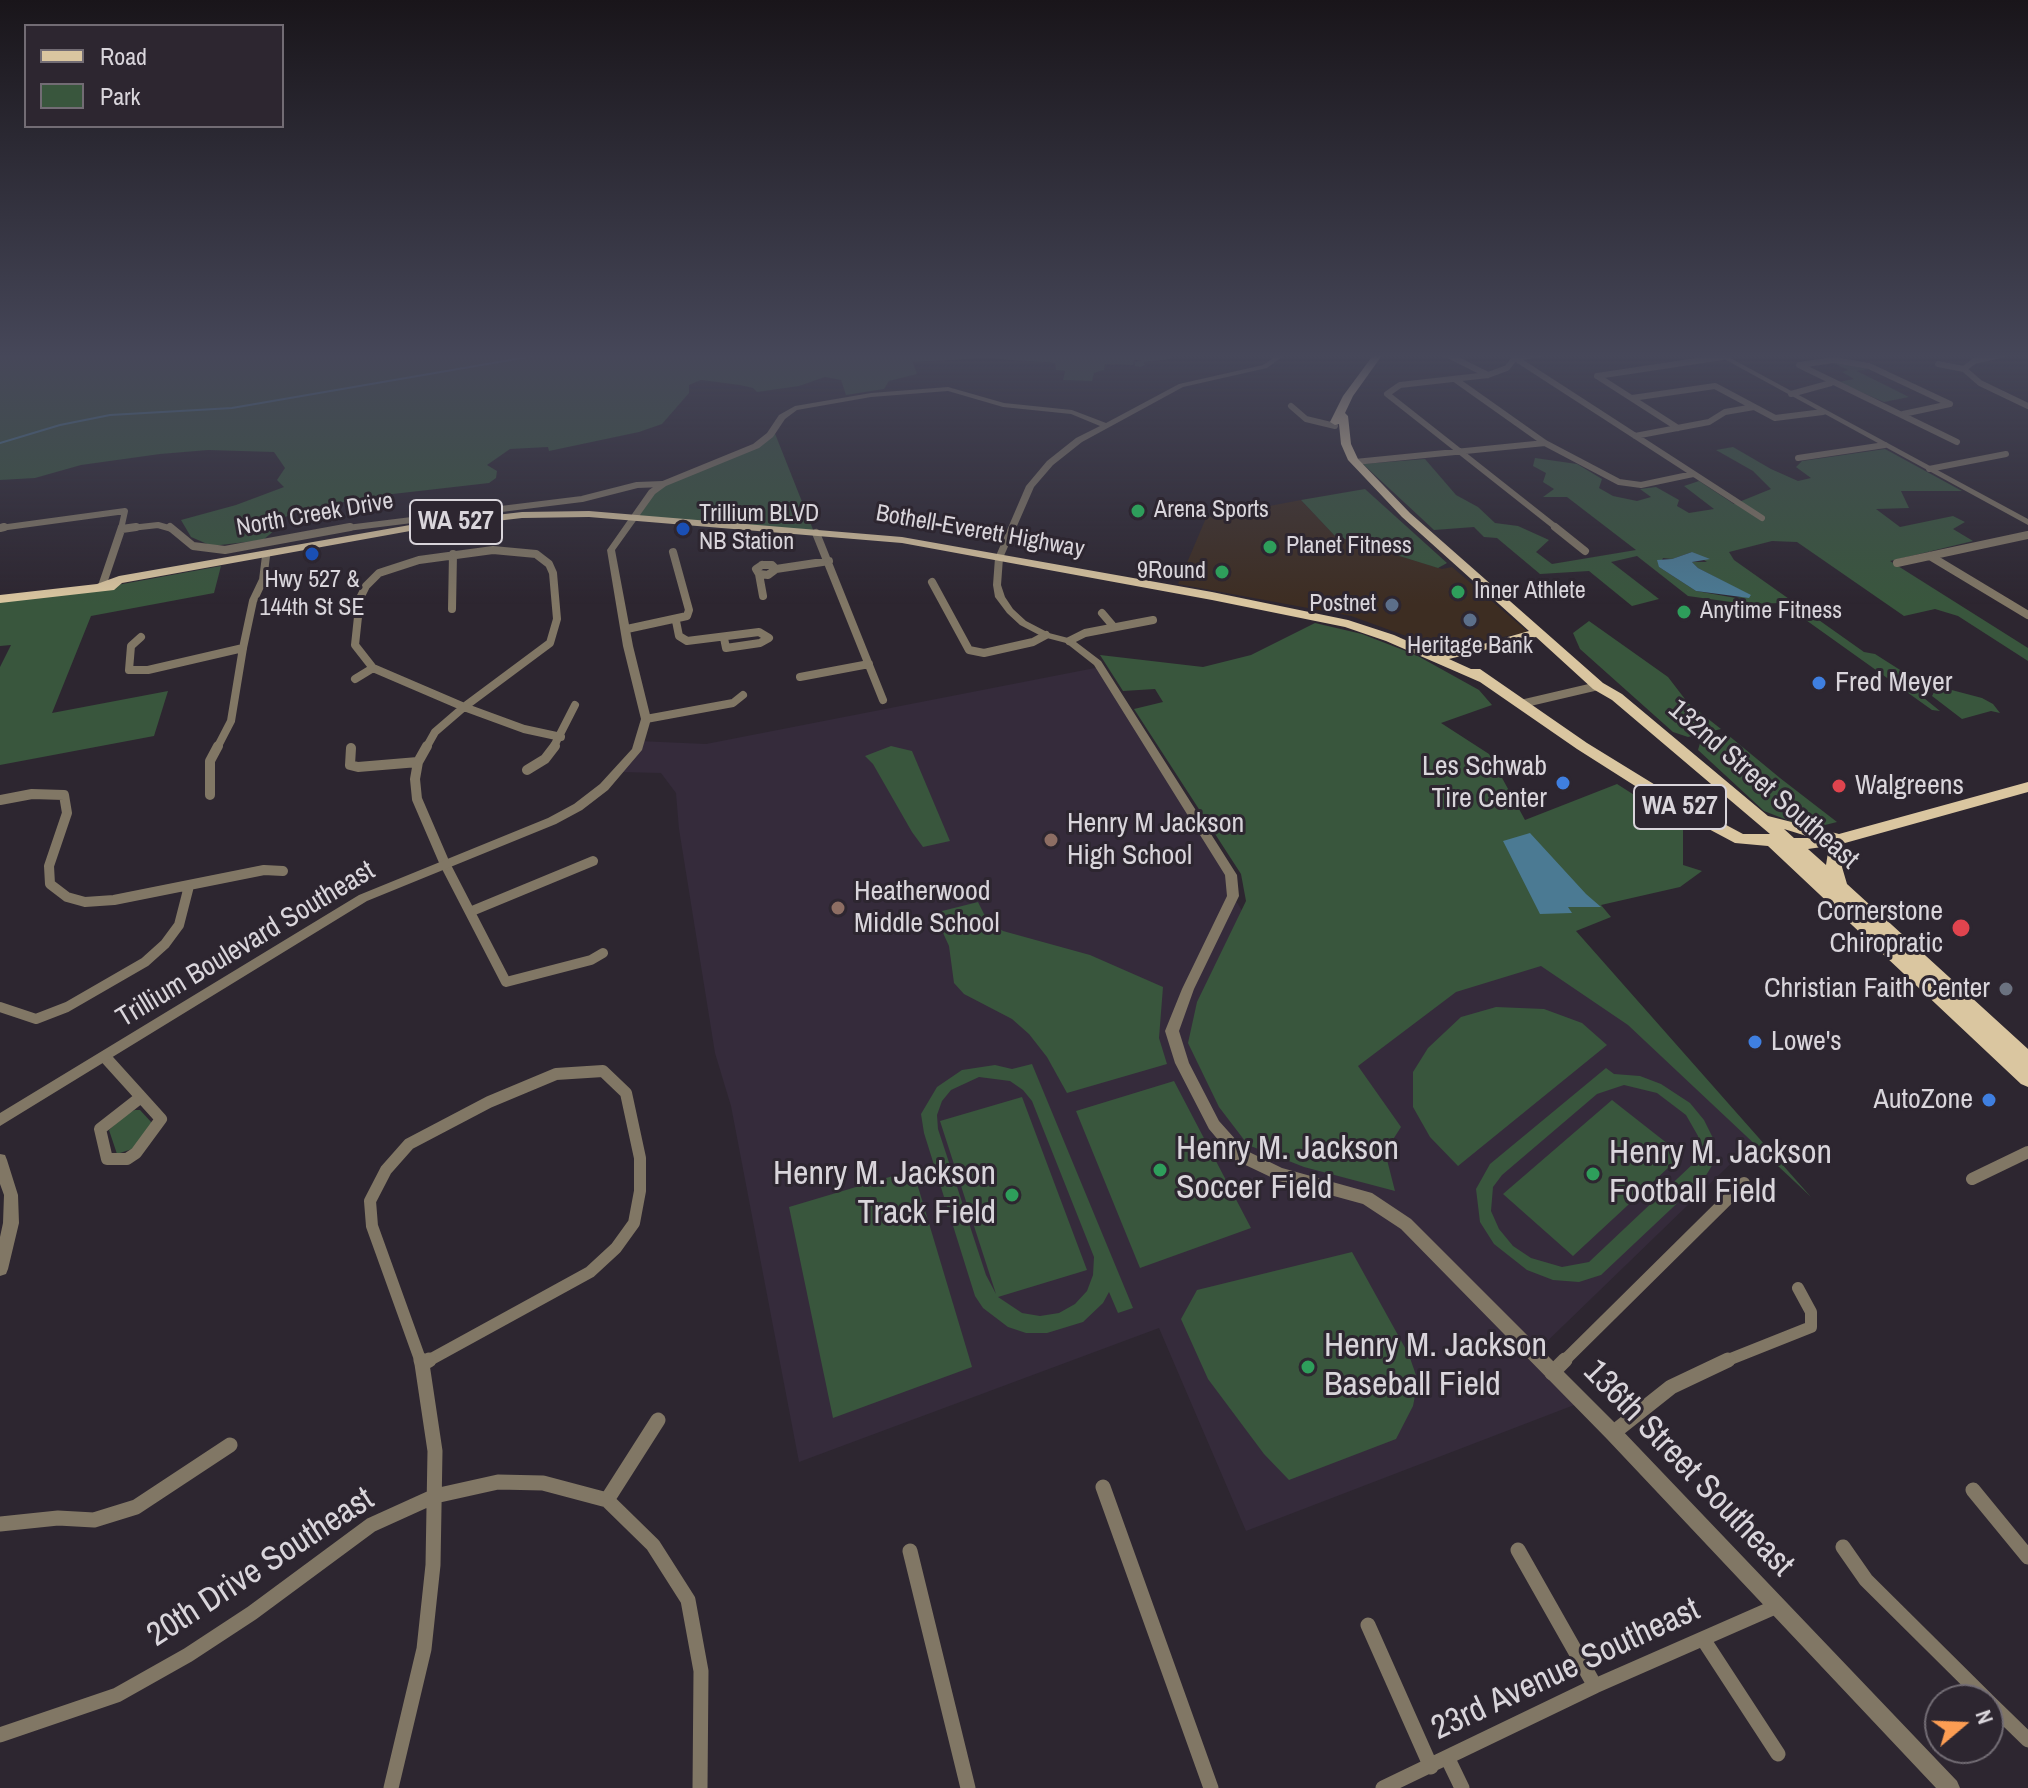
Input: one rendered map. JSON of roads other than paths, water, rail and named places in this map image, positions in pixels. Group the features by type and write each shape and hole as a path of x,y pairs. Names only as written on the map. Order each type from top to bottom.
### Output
{"main road":[{"name":"132nd Street Southeast","path":"1338,437 1349,462 1377,492 1772,841 2028,1079"},
{"name":"132nd Street Southeast","path":"1345,437 1355,462 1406,515"},
{"name":"Bothell-Everett Highway","path":"0,599 242,563 357,539 557,515 633,518 902,540 1299,613 1390,638 1480,678 1560,728 1582,746 1714,827 1740,839 1791,843 1838,840 2028,787"},
{"path":"1416,649 1447,656 1538,633"},
{"name":"Bothell-Everett Highway","path":"1390,638 1409,641 1447,656 1476,672 1480,678"},
{"name":"132nd Street Southeast","path":"1598,686 1617,697 1791,843 2028,1060"},
{"path":"1738,798 1772,820 1838,840 1834,867 1840,888"}],"street":[{"name":"North Creek Drive","path":"633,518 652,492 663,484 756,446 767,437"},
{"path":"999,558 1030,486 1050,463 1087,437"},
{"path":"1440,437 1585,551"},
{"path":"1537,437 1630,485 1693,474"},
{"path":"1637,437 1762,518"},
{"path":"1871,437 2028,522"},
{"path":"1948,437 1957,442"},
{"path":"1355,462 1545,443"},
{"path":"1798,458 1885,445"},
{"path":"1929,469 2006,454"},
{"name":"North Creek Drive","path":"122,529 158,525 169,527 193,546 225,550 375,523 582,499 637,485 663,484"},
{"path":"0,528 125,511 122,529 102,586"},
{"path":"633,518 611,550 628,646 646,719 733,703 743,695"},
{"path":"816,533 883,700"},
{"path":"1897,563 2028,535"},
{"path":"561,737 524,729 464,707 373,668 355,645 360,598 366,586 379,573 453,554 509,549 544,559 553,573 557,619 550,643 464,707 435,732 418,762 417,799 445,864 472,911 506,982 591,960 603,953"},
{"path":"627,629 676,621 687,616 689,610 673,552"},
{"path":"452,609 453,554"},
{"path":"210,795 210,761 231,721 243,648 253,601 263,580 266,556"},
{"path":"1930,556 2028,615"},
{"name":"136th Street Southeast","path":"999,558 997,585 1000,597 1023,623 1046,635 1069,641 1098,663 1231,875 1233,896 1188,989 1172,1031 1182,1063 1214,1125 1240,1155 1279,1174 1367,1198 1406,1224 1613,1433 1950,1788"},
{"path":"763,596 759,574 829,561"},
{"path":"932,582 963,644 969,650 984,653 1033,642 1046,635"},
{"path":"1102,613 1113,626"},
{"path":"1069,641 1085,633 1113,626 1153,620"},
{"path":"676,621 679,636 687,641 759,632 769,638 760,643 726,648 724,638"},
{"path":"141,637 131,646 129,670 148,670 243,648"},
{"path":"800,677 869,664"},
{"path":"355,679 373,668"},
{"path":"1521,704 1598,686"},
{"path":"527,770 545,759 561,737 575,705"},
{"name":"Trillium Boulevard Southeast","path":"0,1120 363,898 578,807 604,787 637,750 646,719"},
{"path":"351,748 350,765 358,767 418,762"},
{"path":"0,800 32,794 64,795 67,813 49,866 50,884 67,897 85,902 114,900 264,870 283,871"},
{"path":"472,911 593,861"},
{"path":"0,1007 36,1019 67,1007 145,962 165,944 179,925 189,886"},
{"path":"105,1057 161,1119 158,1128 127,1159 107,1159 99,1136 100,1129 141,1097"},
{"path":"391,1788 424,1649 433,1565 435,1451 422,1364 372,1226 370,1201 386,1170 409,1144 489,1102 556,1074 603,1071 626,1093 640,1158 640,1191 634,1223 616,1248 590,1272 422,1364"},
{"path":"1972,1179 2028,1152"},
{"path":"0,1160 11,1195 9,1237 0,1269"},
{"path":"1552,1373 1744,1183"},
{"path":"1613,1433 1671,1387 1718,1364 1811,1327 1811,1312 1798,1288"},
{"path":"658,1420 607,1500 653,1545 688,1600 701,1671 700,1788"},
{"path":"0,1524 58,1518 94,1520 136,1507 230,1445"},
{"name":"20th Drive Southeast","path":"0,1735 117,1695 188,1655 252,1613 371,1525 435,1496 498,1482 543,1483 607,1500"},
{"path":"1103,1487 1211,1788"},
{"path":"1973,1490 2028,1557"},
{"path":"1843,1547 1866,1580 1972,1684"},
{"path":"1518,1550 1595,1686"},
{"path":"910,1551 968,1788"},
{"name":"23rd Avenue Southeast","path":"1383,1788 1595,1686 1775,1607"},
{"path":"1368,1625 1431,1767"},
{"path":"1703,1639 1778,1754"},
{"path":"2004,1716 2028,1740"},
{"path":"1448,1759 1462,1788"}],"water":[{"path":"1692,552 1710,559 1692,562 1698,568 1751,595 1749,598 1696,591 1659,567 1657,560"},
{"path":"1530,833 1601,907 1568,907 1572,913 1540,914 1503,841"}],"waterway":[{"path":"0,443 19,437"}],"place":[{"name":"Arena Sports","path":"1138,511"},
{"name":"Trillium BLVD NB Station","path":"683,529"},
{"name":"Planet Fitness","path":"1270,547"},
{"name":"Hwy 527 & 144th St SE","path":"312,554"},
{"name":"9Round","path":"1222,572"},
{"name":"Inner Athlete","path":"1458,592"},
{"name":"Postnet","path":"1392,605"},
{"name":"Anytime Fitness","path":"1684,612"},
{"name":"Heritage Bank","path":"1470,620"},
{"name":"Fred Meyer","path":"1819,683"},
{"name":"Les Schwab Tire Center","path":"1563,783"},
{"name":"Walgreens","path":"1839,786"},
{"name":"Henry M Jackson High School","path":"1051,840"},
{"name":"Heatherwood Middle School","path":"838,908"},
{"name":"Cornerstone Chiropratic","path":"1961,928"},
{"name":"Christian Faith Center","path":"2006,989"},
{"name":"Lowe's","path":"1755,1042"},
{"name":"AutoZone","path":"1989,1100"},
{"name":"Henry M. Jackson Soccer Field","path":"1160,1170"},
{"name":"Henry M. Jackson Football Field","path":"1593,1174"},
{"name":"Henry M. Jackson Track Field","path":"1012,1195"},
{"name":"Henry M. Jackson Baseball Field","path":"1308,1367"}]}
